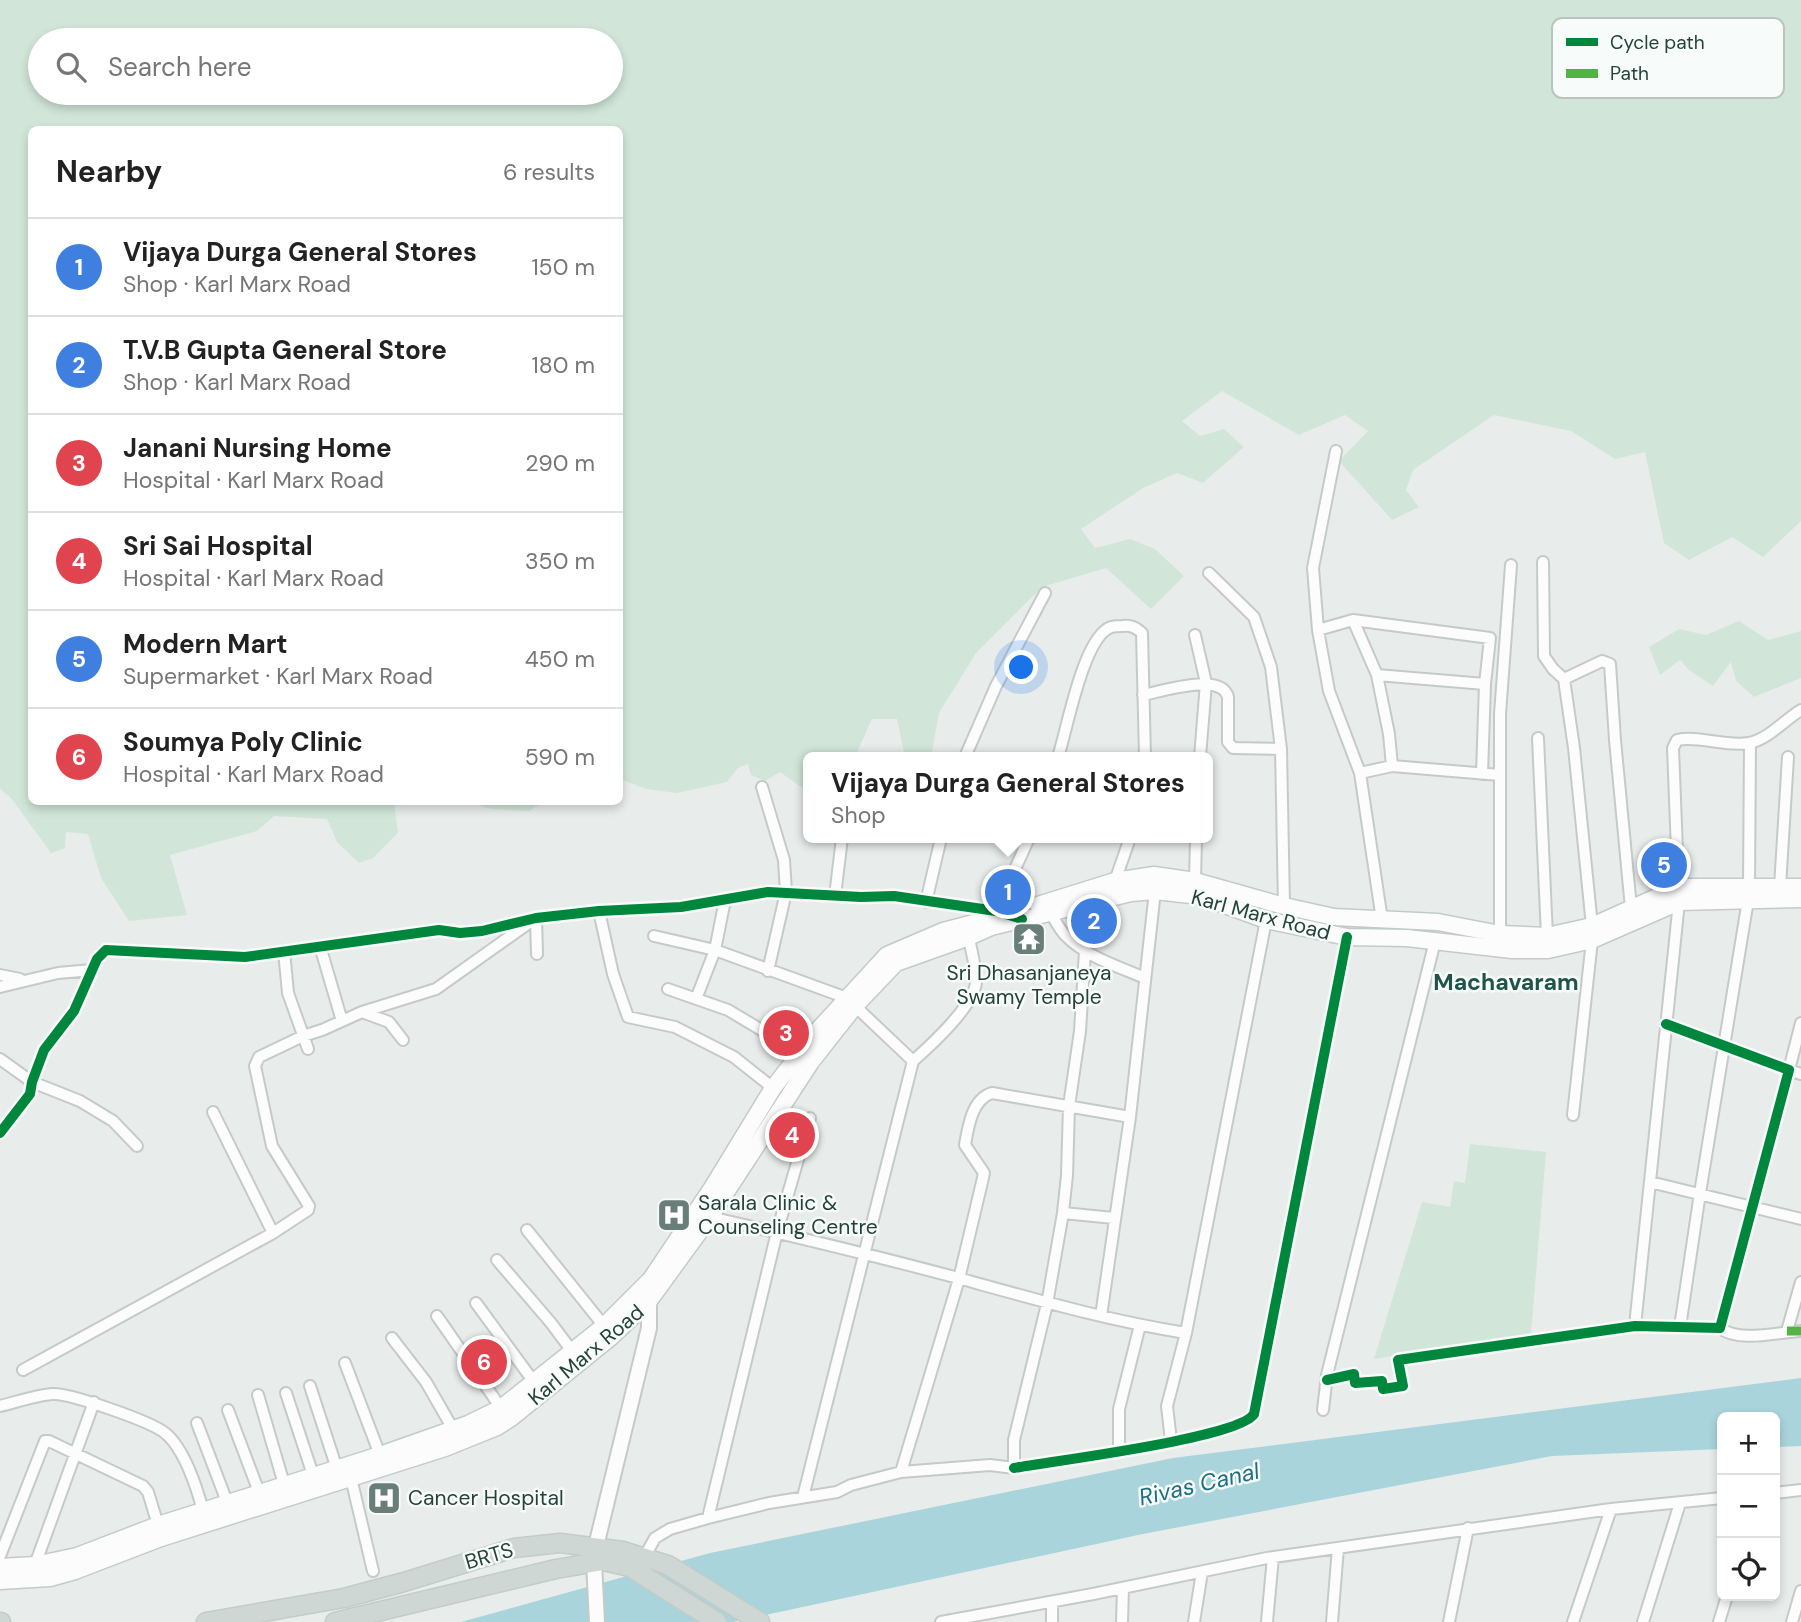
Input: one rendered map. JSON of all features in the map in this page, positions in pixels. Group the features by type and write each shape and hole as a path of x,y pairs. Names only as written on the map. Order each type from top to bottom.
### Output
{"main road":[{"name":"Karl Marx Road","path":"0,1581 51,1578 344,1473 445,1448 497,1427 611,1337 649,1301 710,1217 851,1002 887,955 943,931 1008,915 1115,881 1154,875 1195,881 1334,917 1438,922 1500,934 1547,936 1592,933 1631,908 1679,894 1748,893 1801,899"},
{"name":"Karl Marx Road","path":"1748,893 1780,887 1801,887"},
{"name":"Karl Marx Road","path":"0,1567 35,1565 77,1556 158,1525 284,1483 313,1475 344,1473 380,1455 453,1429 501,1408 604,1326 651,1279 712,1188 773,1088 800,1053 851,1002 896,963 969,937 1008,915 1050,912 1130,893 1155,891 1200,896 1266,920 1347,937 1436,941 1513,950 1548,950 1679,894"},
{"name":"BRTS","path":"206,1622 344,1598 526,1546 561,1543 595,1562"},
{"name":"BRTS","path":"335,1622 595,1562 668,1565 760,1622"},
{"name":"BRTS","path":"641,1564 717,1622"}],"street":[{"path":"1336,451 1313,568 1318,631 1329,691 1360,773 1382,920"},
{"path":"1543,562 1544,656 1564,679 1574,748 1592,933 1573,1115"},
{"path":"1500,934 1500,714 1511,565"},
{"path":"1209,573 1254,617 1271,667 1281,749 1284,906"},
{"path":"967,752 996,686 1045,593"},
{"path":"1318,631 1353,620 1490,638 1485,684 1482,774"},
{"path":"1353,620 1377,675 1389,734 1392,766"},
{"path":"1060,752 1076,688 1097,639 1109,627 1127,625 1136,627 1142,633 1145,752"},
{"path":"1195,635 1206,683 1200,752"},
{"path":"1564,679 1602,661 1610,664 1631,908"},
{"path":"1377,675 1485,684"},
{"path":"1143,695 1206,683 1221,687 1226,691 1228,742 1233,748 1281,749"},
{"path":"1634,1326 1679,894 1672,748 1676,740 1684,738 1750,743 1765,736 1801,710"},
{"path":"1538,738 1547,936"},
{"path":"1681,1327 1748,893 1750,743"},
{"path":"1780,887 1788,757"},
{"path":"1360,773 1392,766 1500,775"},
{"path":"762,787 784,860 786,892 768,971"},
{"path":"835,896 841,843"},
{"path":"926,902 940,843"},
{"path":"0,1133 30,1094 44,1050 74,1011 97,959 106,950 245,957 439,930 460,933 482,931 536,918 598,911 681,907 768,892 894,896 1008,915 1028,843"},
{"path":"1115,881 1128,843"},
{"path":"1195,881 1196,843"},
{"path":"1101,1316 1130,1117 1155,891"},
{"path":"696,999 715,950 725,900"},
{"path":"598,911 613,974 628,1017 674,1027 734,1058 773,1088"},
{"path":"1050,912 1064,934 1085,951 1145,978"},
{"path":"536,918 537,954"},
{"path":"23,1370 304,1214 309,1206 272,1146 255,1066 258,1057 303,1035 362,1012 436,989 536,918"},
{"path":"1171,1441 1167,1406 1186,1333 1266,920"},
{"path":"654,936 715,950 851,1002 913,1061"},
{"path":"803,1497 913,1061 947,1030 975,990 976,980 969,937"},
{"path":"641,1564 654,1538 670,1528 803,1497 837,1492 850,1485 901,1472 990,1465 1014,1468 1171,1441 1247,1422 1254,1414 1347,937"},
{"path":"1323,1410 1327,1380 1436,941"},
{"path":"320,946 342,1021"},
{"path":"284,951 288,993 309,1049"},
{"path":"1014,1468 1014,1440 1048,1304 1063,1213 1068,1175 1069,1107 1080,1031 1085,951"},
{"path":"0,987 58,973 92,970"},
{"path":"0,975 23,980"},
{"path":"668,989 729,1010 800,1053"},
{"path":"362,1012 388,1022 403,1040"},
{"path":"1720,1328 1801,1023"},
{"path":"1666,1024 1801,1074"},
{"path":"0,1059 32,1082 80,1101 113,1121 137,1146"},
{"path":"901,1472 959,1279 984,1173 965,1146 977,1102 992,1093 1130,1117"},
{"path":"213,1112 273,1233"},
{"path":"708,1518 776,1233 810,1118"},
{"path":"1650,1182 1801,1219"},
{"path":"1063,1213 1114,1218"},
{"path":"710,1217 866,1254 1048,1304 1186,1333"},
{"path":"527,1230 604,1326"},
{"path":"497,1260 572,1351"},
{"path":"1787,1331 1801,1283"},
{"path":"597,1622 595,1562 649,1328 649,1301"},
{"path":"476,1303 534,1382"},
{"path":"437,1315 501,1408"},
{"path":"1119,1450 1119,1409 1140,1325"},
{"path":"1327,1380 1354,1374 1355,1383 1382,1381 1383,1389 1403,1386 1398,1360 1634,1326 1720,1328 1727,1334 1738,1336 1801,1331"},
{"path":"392,1338 426,1382 453,1429"},
{"path":"345,1363 380,1455"},
{"path":"310,1386 344,1473 373,1572"},
{"path":"0,1406 55,1393 94,1402 165,1433 186,1464 203,1511"},
{"path":"286,1394 313,1475"},
{"path":"258,1395 284,1483"},
{"path":"35,1565 94,1402"},
{"path":"228,1409 258,1492"},
{"path":"197,1423 227,1502"},
{"path":"0,1556 41,1445 49,1441 144,1486 158,1525"},
{"path":"1780,1492 1801,1490"},
{"path":"941,1622 1273,1557 1611,1509 1717,1499"},
{"path":"1643,1622 1680,1503"},
{"path":"1573,1622 1611,1509"},
{"path":"1449,1622 1468,1528"},
{"path":"1332,1622 1338,1548"},
{"path":"1267,1622 1273,1557"},
{"path":"1194,1622 1202,1572"},
{"path":"1122,1622 1123,1588"},
{"path":"1792,1622 1799,1606 1801,1591"},
{"path":"1719,1622 1725,1601"},
{"path":"1052,1602 1052,1622"}],"green space":[{"path":"0,0 1801,0 1801,521 1763,557 1732,537 1689,560 1664,543 1645,452 1615,459 1571,431 1494,415 1413,470 1406,490 1419,507 1392,520 1339,461 1368,431 1345,415 1299,435 1222,391 1182,421 1200,436 1224,429 1244,447 1203,483 1177,473 1143,488 1081,529 1095,548 1130,539 1155,549 1184,576 1151,609 1106,568 1042,587 976,653 939,713 932,752 904,752 897,719 872,719 857,752 803,752 803,788 780,772 765,781 751,775 748,764 738,768 727,782 677,793 646,789 623,780 623,126 28,126 28,805 394,805 398,833 373,858 359,863 337,842 327,819 274,816 257,831 170,855 187,915 129,921 101,878 88,834 66,832 65,848 51,853 11,798 0,789"},
{"path":"1739,621 1768,640 1801,631 1801,678 1754,697 1736,681 1731,662 1713,686 1689,670 1680,660 1660,675 1649,647 1679,629 1706,635"},
{"path":"478,805 538,805 529,811 491,809"},
{"path":"1470,1144 1546,1152 1531,1334 1374,1359 1422,1202 1450,1207 1454,1181 1465,1183"}],"water":[{"name":"Rivas Canal","path":"1801,1378 1801,1446 1780,1447 1780,1412 1717,1412 1717,1449 1552,1456 1143,1534 733,1622 461,1622 710,1553 1173,1458"}],"marked path":[{"path":"1787,1331 1801,1331"}],"cycle path":[{"path":"0,1133 30,1094 44,1050 74,1011 97,959 106,950 245,957 439,930 460,933 482,931 536,918 599,911 681,907 768,892 894,896 996,911 1022,919"},
{"path":"1014,1468 1181,1440 1216,1432 1241,1423 1254,1414 1347,937"},
{"path":"1327,1380 1354,1374 1355,1383 1382,1381 1383,1389 1403,1386 1398,1360 1635,1326 1720,1328 1789,1070 1666,1024"}],"place":[{"name":"Modern Mart","path":"1664,865"},
{"name":"Vijaya Durga General Stores","path":"1008,892"},
{"name":"T.V.B Gupta General Store","path":"1094,921"},
{"name":"Sri Dhasanjaneya Swamy Temple","path":"1029,939"},
{"name":"Janani Nursing Home","path":"786,1033"},
{"name":"Sri Sai Hospital","path":"792,1135"},
{"name":"Sarala Clinic & Counseling Centre","path":"674,1215"},
{"name":"Soumya Poly Clinic","path":"484,1362"},
{"name":"Cancer Hospital","path":"384,1498"}],"district":[{"name":"Machavaram","path":"1506,982"}]}
